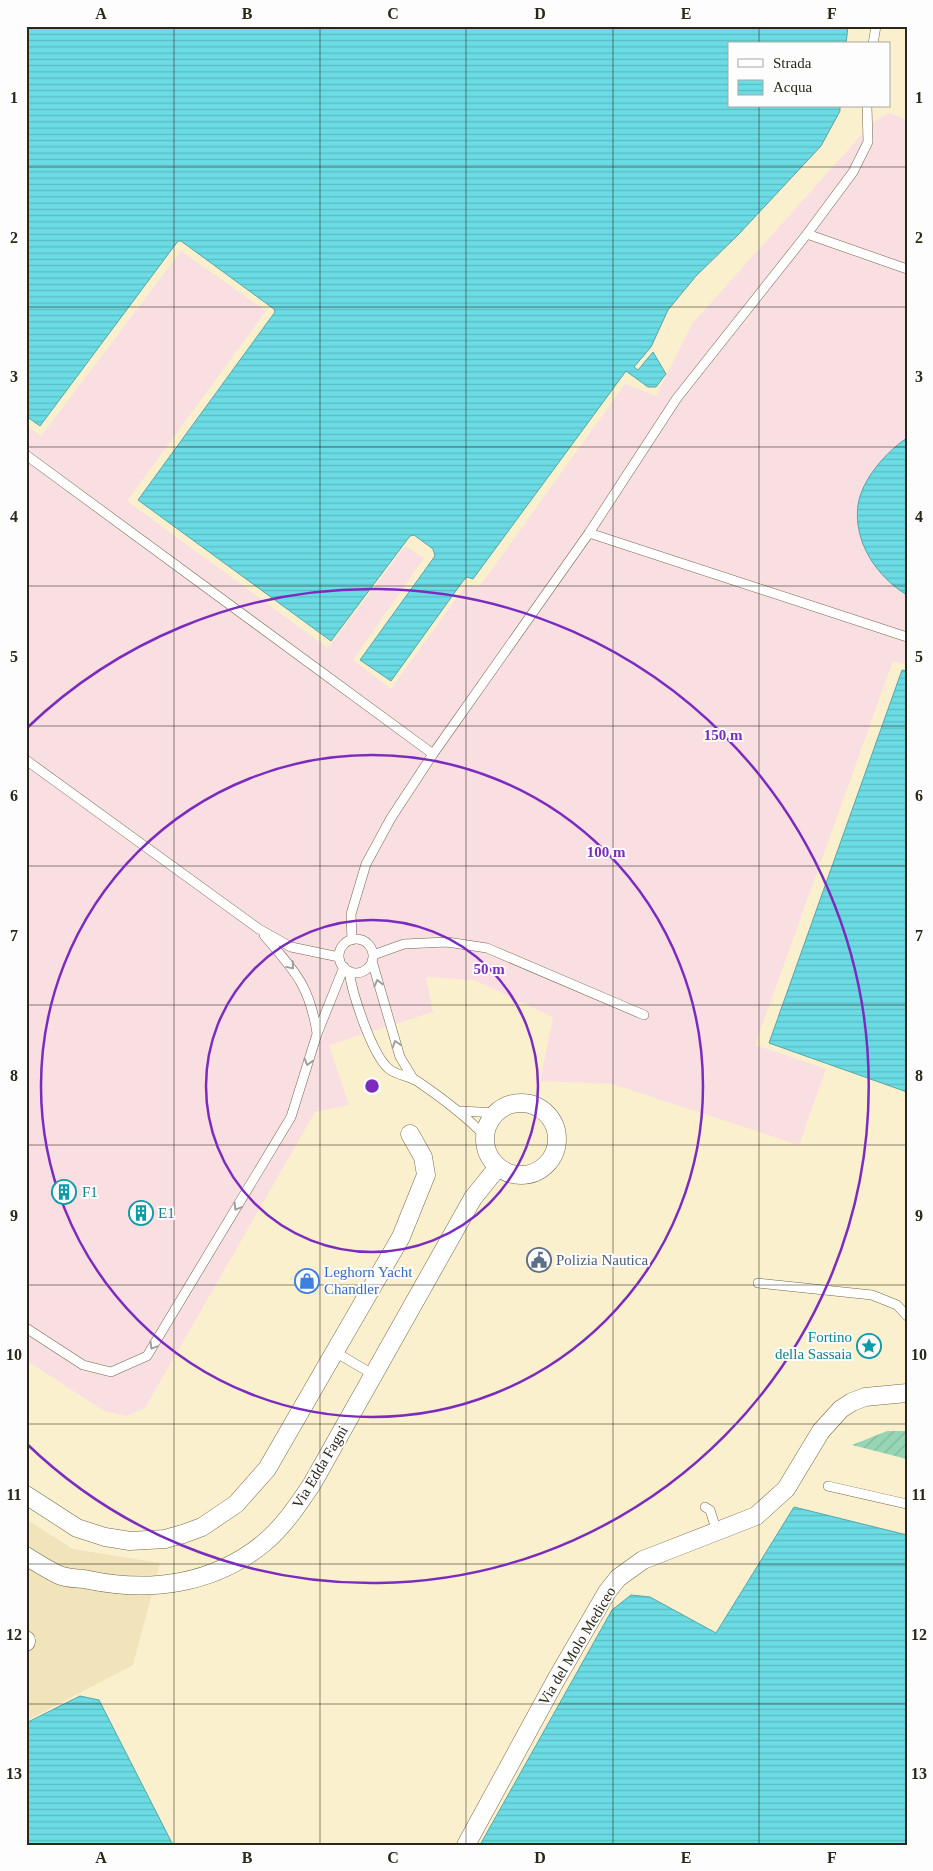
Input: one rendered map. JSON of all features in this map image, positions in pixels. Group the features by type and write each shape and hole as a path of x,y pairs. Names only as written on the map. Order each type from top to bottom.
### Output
{"street":[{"path":"528,1103 537,1106 550,1117 557,1132 557,1141 552,1158 540,1170 523,1175 506,1172 498,1167 488,1153 485,1136 487,1128 496,1112 511,1104 528,1103"},
{"path":"26,1495 77,1528 106,1537 130,1541 165,1539 202,1527 236,1504 267,1469 402,1237 422,1191 426,1175 423,1157 410,1134"},
{"name":"Via Edda Fagni","path":"26,1556 61,1576 126,1587 172,1584 197,1578 240,1560 265,1542 288,1519 312,1484 473,1198 498,1167"},
{"name":"Via del Molo Mediceo","path":"466,1845 557,1678 612,1585 628,1570 643,1560 756,1516 786,1489 822,1432 841,1409 865,1396 907,1393"}],"lane":[{"path":"872,42 876,26"},
{"path":"352,940 351,914 366,864 391,818 433,754 590,533 677,398 807,234 853,172 868,142 867,108"},
{"path":"807,234 907,269"},
{"path":"26,455 433,754"},
{"path":"590,533 907,637"},
{"path":"26,760 259,929 291,947 339,957 346,969 368,1037 389,1069 414,1080 461,1111 485,1136"},
{"path":"259,929 301,978 313,1009 317,1034"},
{"path":"339,957 343,946 352,940 364,941 372,950 372,958 400,1057 414,1080"},
{"path":"346,969 354,972 365,970 372,958 404,944 447,942 487,948 644,1015"},
{"path":"26,1328 83,1365 111,1372 147,1356 291,1117 317,1034 346,969"},
{"path":"461,1111 496,1112"},
{"path":"758,1283 872,1295 897,1305 907,1316"},
{"path":"335,1352 374,1375"},
{"path":"828,1486 907,1504"},
{"path":"705,1507 710,1510 717,1532"}],"shaded area":[{"path":"889,113 907,120 907,665 893,661 755,1045 826,1069 799,1145 612,1084 540,1081 553,1017 474,980 426,977 433,1012 329,1045 349,1105 315,1112 145,1408 127,1416 104,1411 26,1360 26,425 41,436 181,251 266,311 127,501 328,648 405,546 424,558 353,660 391,689 466,585 480,586 625,384 656,396 692,324 873,122"},
{"path":"26,1519 73,1549 160,1563 133,1665 26,1721"}],"green space":[{"path":"887,1431 907,1431 907,1459 852,1445"}],"water":[{"path":"26,26 848,26 846,42 728,42 728,108 840,108 840,111 821,146 738,235 696,276 668,310 651,347 634,367 638,370 653,352 666,374 656,387 648,387 626,371 473,579 467,577 463,581 391,681 360,660 435,556 433,549 414,535 410,536 331,641 138,500 275,312 274,309 181,241 178,241 40,426 26,416"},
{"path":"907,438 907,595 886,579 869,557 863,545 857,519 860,495 870,476 883,458"},
{"path":"902,670 907,671 907,1092 769,1043"},
{"path":"794,1507 907,1535 907,1845 480,1845 612,1610 631,1595 650,1597 716,1633"},
{"path":"80,1696 99,1700 173,1845 26,1845 26,1723"}],"place":[{"name":"F1","path":"64,1192"},
{"name":"E1","path":"141,1213"},
{"name":"Polizia Nautica","path":"539,1260"},
{"name":"Leghorn Yacht Chandler","path":"307,1281"},
{"name":"Fortino della Sassaia","path":"869,1346"}]}
